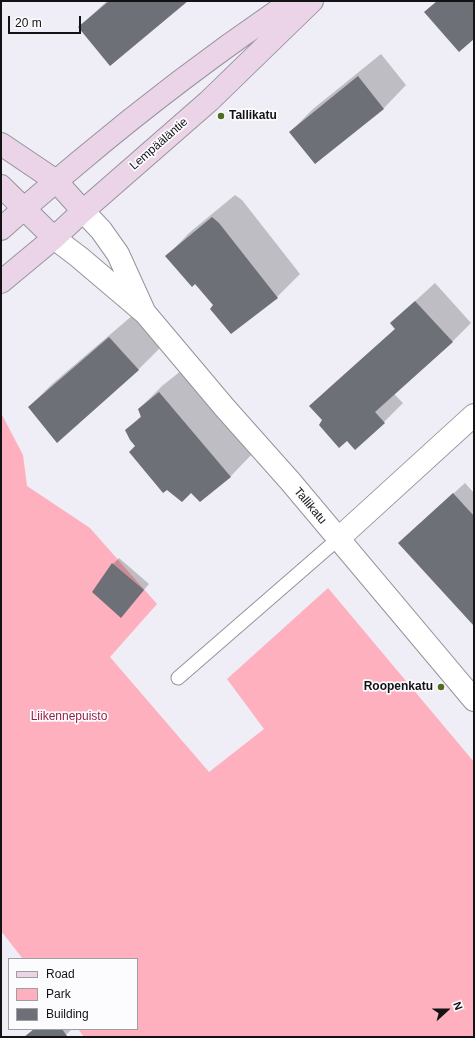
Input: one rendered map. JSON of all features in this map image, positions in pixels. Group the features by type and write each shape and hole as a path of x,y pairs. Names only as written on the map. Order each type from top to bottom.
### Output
{"main road":[{"path":"1,229 56,181 146,107 233,41 292,1"},
{"name":"Lempääläntie","path":"1,282 54,238 83,210 209,101 312,1"},
{"path":"1,144 56,181 83,210"},
{"path":"1,186 54,238"}],"street":[{"name":"Tallikatu","path":"83,210 101,230 118,254 145,313"},
{"name":"Tallikatu","path":"54,238 79,257 145,313 225,408 290,481 474,700"},
{"path":"338,539 474,415"}],"lane":[{"path":"178,678 338,539"}],"green space":[{"name":"Liikennepuisto","path":"1,413 23,455 27,486 90,528 157,604 110,657 209,772 264,729 227,679 328,588 474,762 474,1037 84,1037 79,1030 138,1030 138,958 22,958 1,931"}],"building":[{"path":"109,1 188,1 110,66 78,27"},
{"path":"437,1 474,1 474,39 459,52 424,12"},
{"path":"358,76 384,109 315,164 289,132"},
{"path":"212,217 219,223 278,298 231,334 210,309 213,305 195,284 192,287 165,256"},
{"path":"415,301 453,342 375,412 385,423 355,450 347,441 339,448 319,425 322,420 309,406 395,329 390,323"},
{"path":"109,337 139,370 57,443 28,407"},
{"path":"159,392 231,477 200,502 191,493 182,502 167,490 163,493 129,452 135,446 125,430 141,417 138,409"},
{"path":"453,493 474,516 474,626 398,543"},
{"path":"112,563 144,590 121,618 92,592"},
{"path":"33,1030 63,1030 67,1036 65,1037 24,1037"}],"place":[{"name":"Tallikatu","path":"221,116"},
{"name":"Roopenkatu","path":"441,687"}]}
